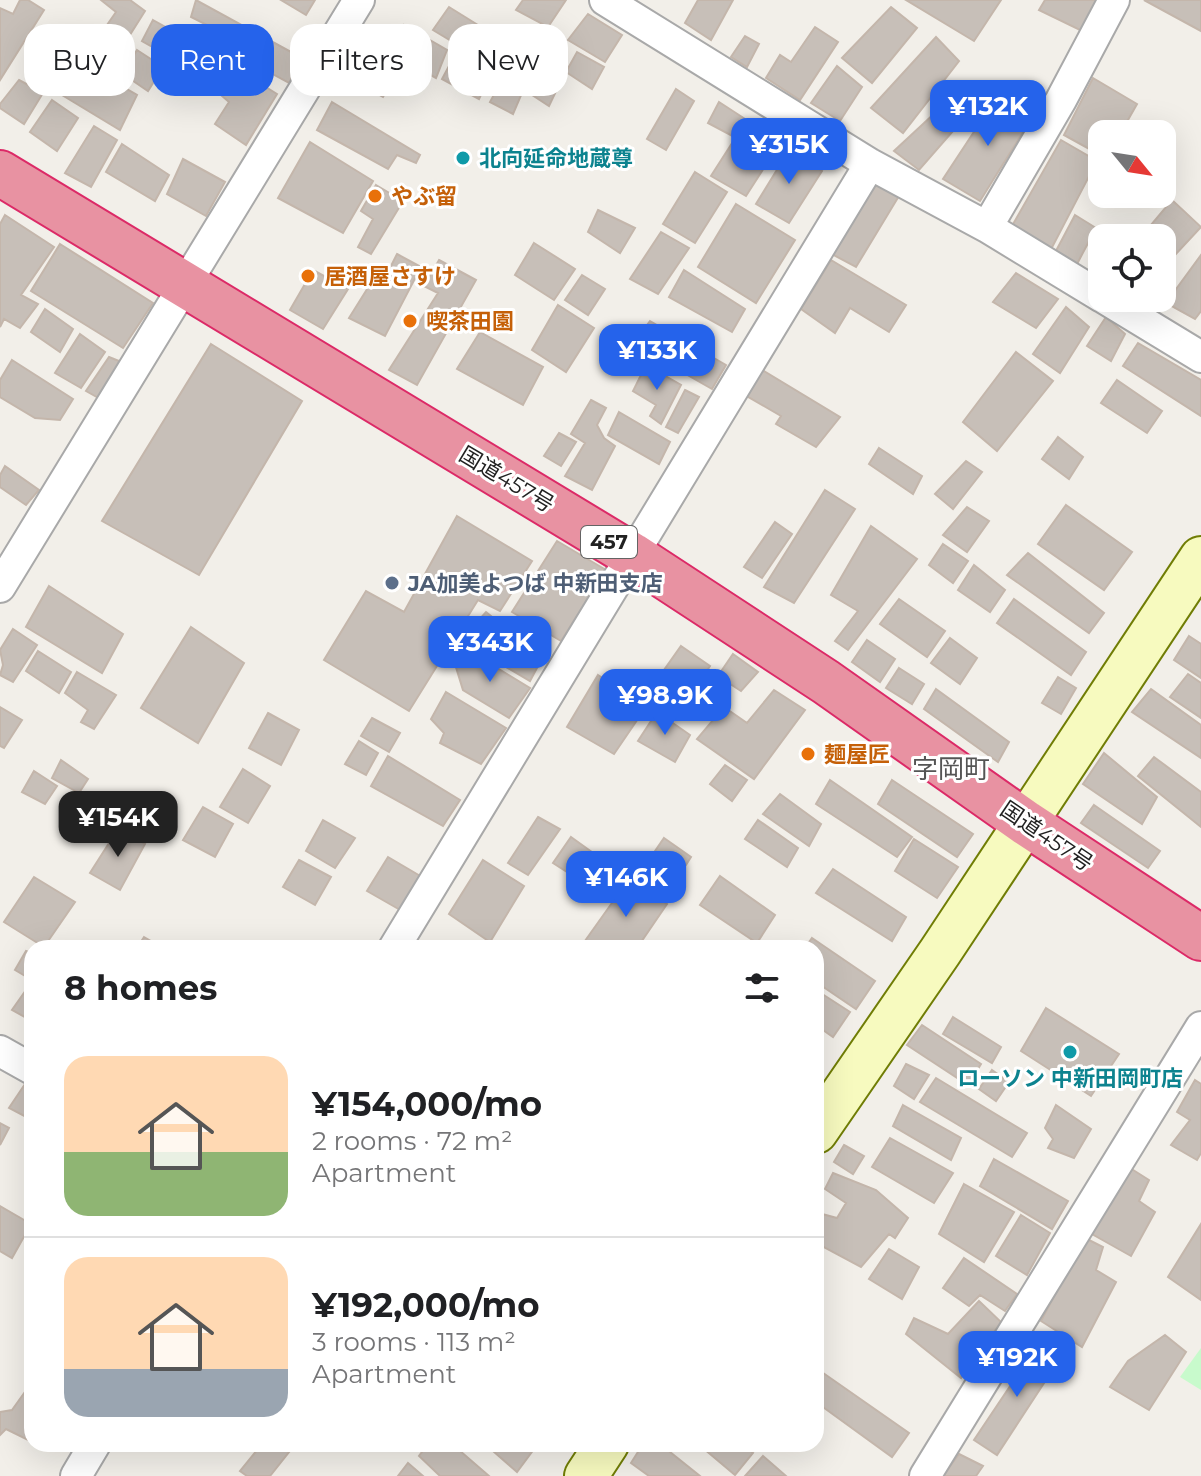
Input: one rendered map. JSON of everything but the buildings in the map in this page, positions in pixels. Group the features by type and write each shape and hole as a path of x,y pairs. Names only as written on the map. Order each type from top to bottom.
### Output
{"highway":[{"name":"国道457号","path":"0,173 632,555 826,682 1026,823 1201,938"}],"street":[{"path":"0,587 359,0"},
{"path":"605,0 870,164 987,227 1088,288"},
{"path":"987,227 1061,100 1114,0"},
{"path":"399,940 870,164"},
{"path":"1128,312 1201,357"},
{"path":"824,1120 1201,558"},
{"path":"925,1476 1201,1027"},
{"path":"0,1051 24,1064"},
{"path":"81,1474 91,1452"},
{"path":"586,1476 602,1452"}],"green space":[{"path":"1201,1348 1201,1390 1180,1377"}],"place":[{"name":"北向延命地蔵尊","path":"463,158"},
{"name":"やぶ留","path":"375,196"},
{"name":"居酒屋さすけ","path":"308,276"},
{"name":"喫茶田園","path":"410,321"},
{"name":"JA加美よつば 中新田支店","path":"392,583"},
{"name":"麺屋匠","path":"808,754"},
{"name":"ローソン 中新田岡町店","path":"1070,1052"}],"district":[{"name":"字岡町","path":"951,769"}]}
